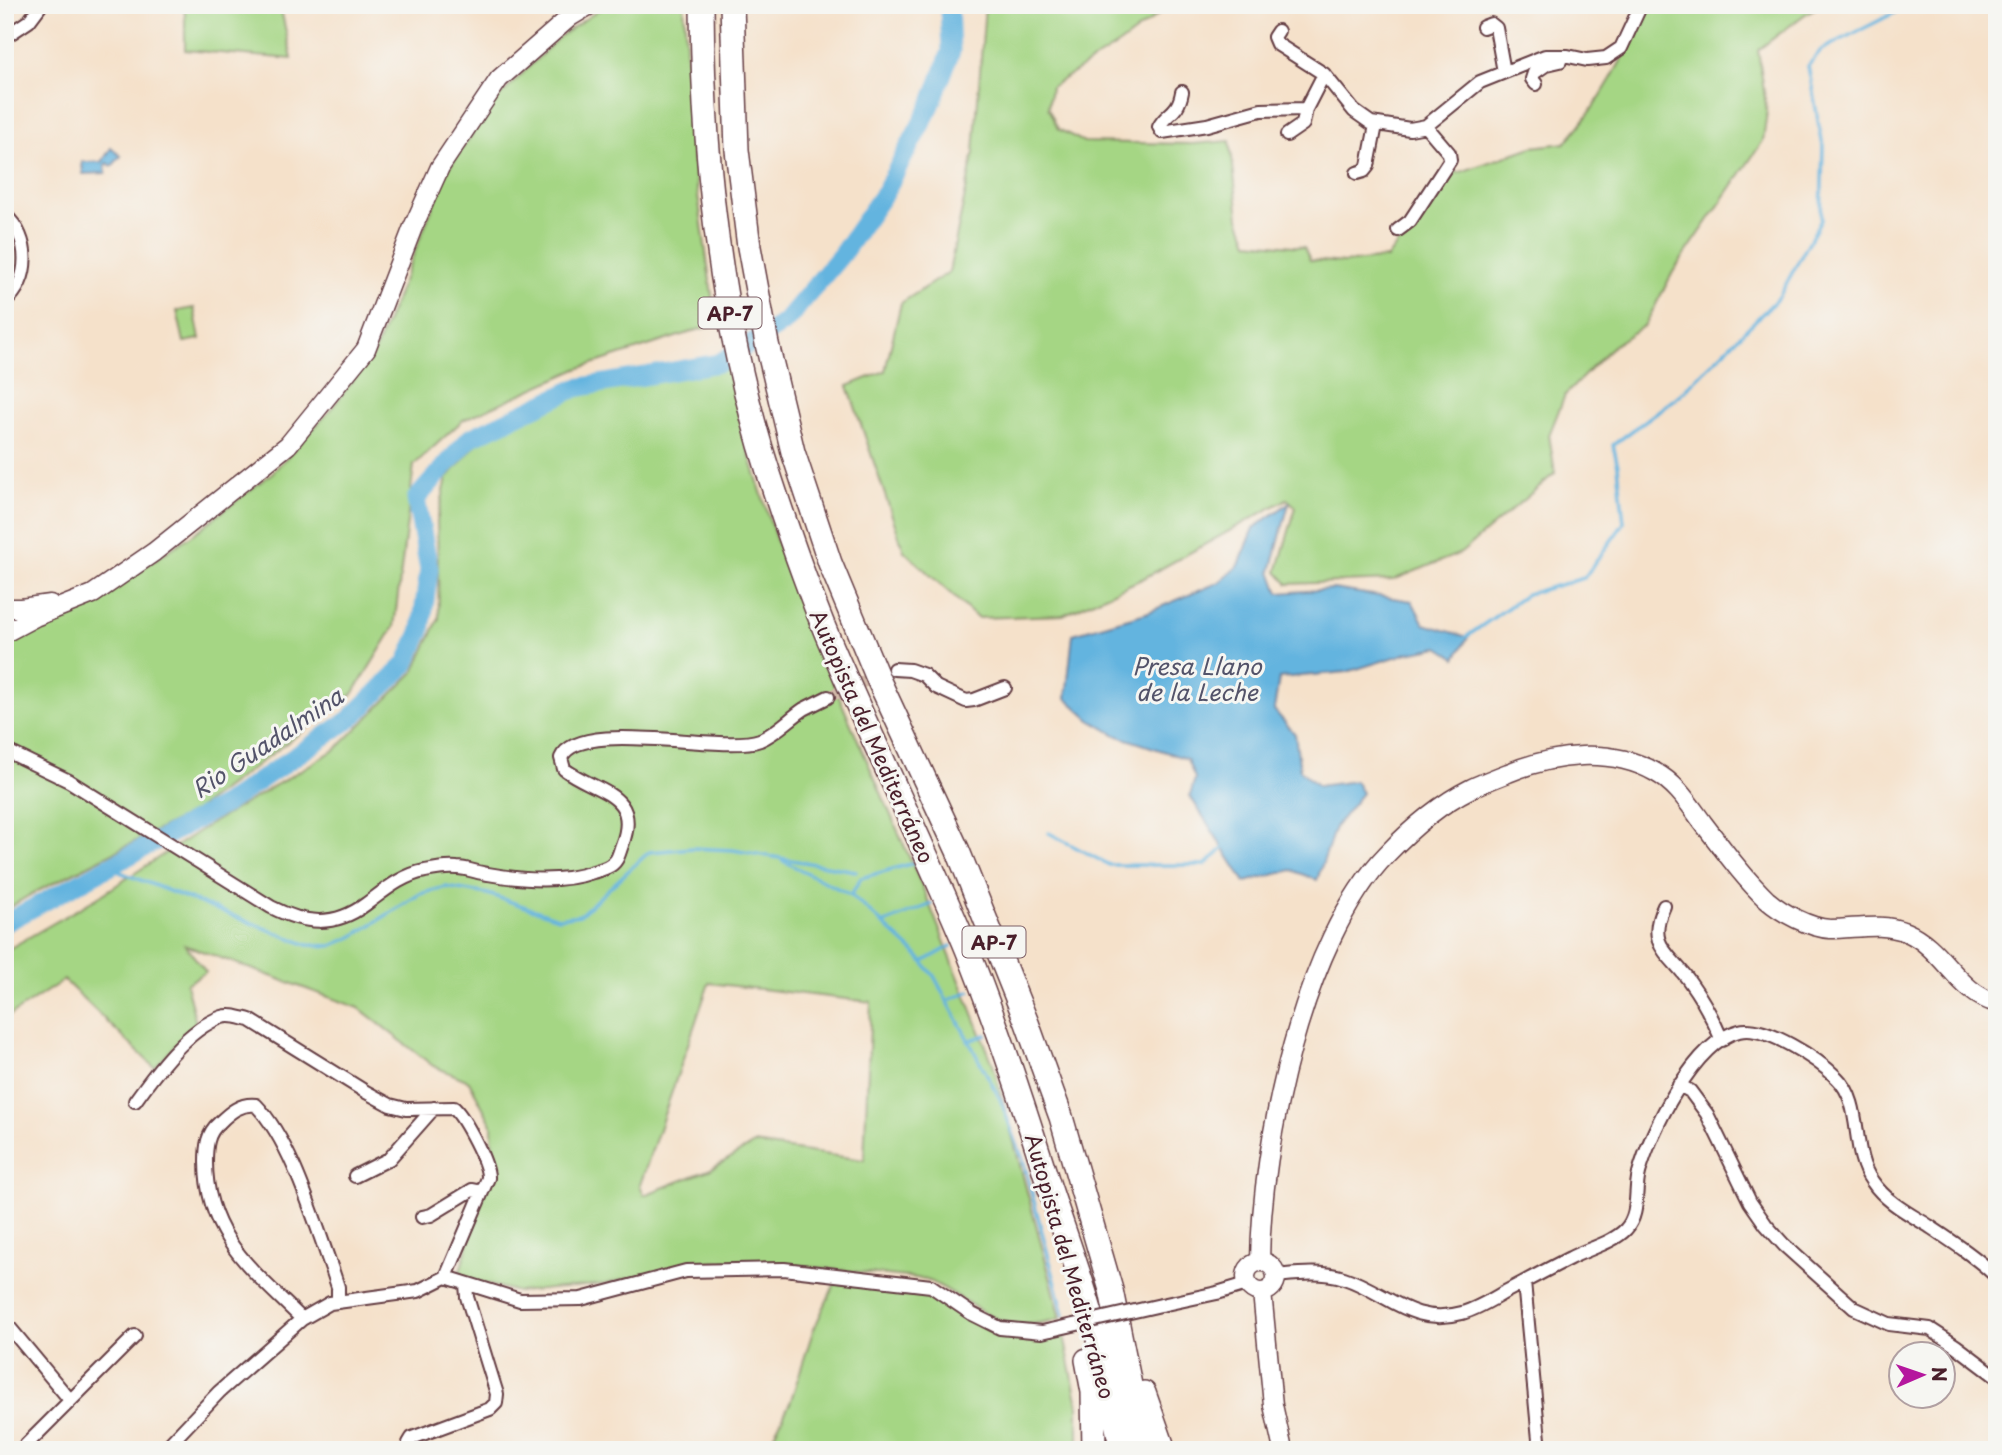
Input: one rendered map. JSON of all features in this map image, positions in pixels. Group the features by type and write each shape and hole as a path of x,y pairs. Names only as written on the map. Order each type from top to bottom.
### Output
{"highway":[{"name":"Autopista del Mediterráneo","path":"702,5 707,153 723,275 733,335 768,469 805,580 967,949 1023,1103 1103,1357 1122,1450"},
{"name":"Autopista del Mediterráneo","path":"732,5 737,150 753,272 793,452 839,585 879,681 958,851 1027,1023 1061,1117 1111,1290 1143,1450"},
{"path":"1023,1103 1041,1194 1083,1338 1095,1409 1094,1450"},
{"path":"1082,1290 1088,1333 1105,1405 1111,1450"},
{"path":"1111,1290 1164,1450"}],"street":[{"path":"5,37 29,21 41,5"},
{"path":"5,633 35,617 93,594 154,552 288,445 366,349 413,227 440,167 499,79 570,18 590,5"},
{"path":"1278,31 1274,37 1277,44 1324,74 1354,111 1376,125 1410,129 1426,127 1463,103 1480,82 1545,56 1606,58 1621,48 1642,5"},
{"path":"1483,27 1487,24 1493,25 1500,34 1504,72"},
{"path":"1536,84 1532,79 1534,73 1547,64 1574,57 1586,46"},
{"path":"1287,135 1303,124 1306,109 1324,74"},
{"path":"1182,92 1176,110 1160,124 1162,132 1207,125 1261,110 1306,109"},
{"path":"1357,173 1368,166 1376,125"},
{"path":"1398,230 1410,221 1450,160 1448,153 1426,127"},
{"path":"5,215 12,221 20,237 25,257 25,272 21,284 5,302"},
{"path":"5,608 53,604 118,577"},
{"path":"894,669 910,670 924,675 936,687 966,701 1005,688"},
{"path":"5,747 69,781 271,907 293,918 317,922 341,918 363,907 391,884 423,871 458,868 490,875 575,879 606,868 615,862 628,830 628,816 622,805 601,789 564,769 561,758 564,751 579,743 604,739 660,738 728,743 758,741 784,726 802,710 828,696"},
{"path":"1260,1262 1264,1196 1287,1065 1314,981 1340,921 1386,855 1426,818 1468,790 1525,766 1584,754 1626,760 1656,772 1678,789 1735,866 1769,901 1798,919 1827,929 1881,926 1907,932 1933,948 1968,988 1988,1001 1997,1003"},
{"path":"1664,906 1656,928 1661,948 1688,978 1708,1008 1722,1040"},
{"path":"135,1101 165,1061 196,1030 222,1017 231,1016 250,1020 366,1093 390,1105 405,1109 454,1108 472,1135 488,1171 482,1192 446,1277 418,1291 330,1303 302,1319 219,1392 164,1450"},
{"path":"1276,1276 1319,1273 1342,1277 1420,1315 1464,1313 1481,1306 1624,1231 1636,1210 1639,1174 1663,1112 1679,1085 1705,1054 1722,1040 1740,1030 1757,1030 1793,1046 1839,1079 1850,1099 1864,1166 1870,1179 1885,1198 1979,1260 1997,1277"},
{"path":"1679,1085 1690,1091 1707,1114 1751,1202 1766,1225 1784,1245 1854,1308 1889,1324 1930,1329 1997,1377"},
{"path":"302,1319 234,1251 221,1230 208,1195 206,1179 209,1137 215,1126 242,1105 256,1105 271,1120 283,1143 333,1272 338,1287 338,1301"},
{"path":"355,1176 389,1159 433,1108"},
{"path":"422,1217 472,1190 482,1192"},
{"path":"446,1277 520,1300 581,1299 686,1271 784,1269 932,1286 972,1314 1000,1328 1042,1332 1217,1293 1255,1288 1272,1287 1276,1276 1271,1266 1260,1262 1247,1272 1255,1288 1273,1405 1283,1450"},
{"path":"1524,1282 1540,1450"},
{"path":"411,1450 409,1443 412,1438 490,1409 496,1403 496,1394 467,1297 466,1284"},
{"path":"5,1322 70,1400"},
{"path":"21,1450 135,1336"}],"green space":[{"path":"182,5 280,5 292,59 185,50 185,14"},
{"path":"606,5 684,5 691,146 716,324 577,369 463,420 414,465 394,627 353,694 193,812 5,910 5,641 15,632 109,590 195,533 272,473 327,414 374,353 448,169 496,100 559,37"},
{"path":"985,5 1171,5 1119,44 1051,87 1048,108 1058,129 1084,142 1192,144 1230,141 1239,218 1248,242 1304,247 1310,260 1344,263 1387,258 1452,170 1458,173 1532,147 1565,143 1612,78 1647,5 1821,5 1758,50 1767,112 1763,141 1673,272 1645,325 1613,346 1565,395 1549,435 1555,473 1461,553 1393,580 1288,584 1277,572 1296,507 1287,499 1144,578 1063,615 977,618 904,551 848,386 885,371 901,303 949,272 974,152"},
{"path":"5,229 15,258 13,272 5,286"},
{"path":"194,308 200,339 184,342 177,311"},
{"path":"728,368 750,457 785,568 925,893 993,1064 1061,1318 1019,1324 1003,1321 925,1279 744,1260 686,1264 606,1284 518,1292 458,1277 493,1165 492,1125 469,1081 433,1066 359,1008 185,945 206,972 186,984 196,1023 155,1068 64,980 9,1016 5,1012 5,951 97,898 202,829 336,749 414,672 439,618 437,521 447,478 480,440 575,396","holes":["709,983 871,1002 864,1160 754,1144 711,1169 644,1195 640,1185"]},
{"path":"835,1283 929,1294 1008,1336 1064,1335 1078,1405 1078,1450 766,1450 790,1403 813,1331"}],"water":[{"path":"111,148 121,156 112,166 107,163 105,165 106,173 83,174 82,162 102,162"},
{"name":"Presa Llano de la Leche","path":"1289,503 1271,571 1279,593 1333,589 1412,601 1424,624 1468,637 1456,658 1439,647 1408,653 1347,672 1279,678 1274,710 1295,734 1300,770 1318,786 1355,781 1362,793 1335,827 1317,880 1292,870 1245,882 1190,796 1195,778 1187,759 1118,736 1090,720 1066,698 1073,634 1146,613 1220,582 1239,565 1254,528"}],"waterway":[{"name":"Rio Guadalmina","path":"5,923 225,804 350,719 406,664 421,630 429,569 416,499 470,438 576,388 719,363 785,322 842,254 885,192 931,105 951,51 949,5"},
{"path":"1466,637 1527,594 1584,578 1624,523 1613,445 1681,394 1779,297 1821,220 1823,146 1808,66 1821,50 1910,5"},
{"path":"1049,833 1109,865 1205,865 1225,847"},
{"path":"107,867 308,945 331,946 352,937 420,894 446,887 488,894 558,918 580,915 649,852 692,848 733,850 856,871"},
{"path":"783,861 851,895 917,955 934,976 1000,1099 1023,1160 1064,1315"},
{"path":"851,895 861,878 914,863"},
{"path":"882,924 932,904"},
{"path":"923,962 951,946"},
{"path":"947,1001 970,991"},
{"path":"968,1041 986,1035"}],"tunnel":[{"path":"828,697 879,675"}]}
